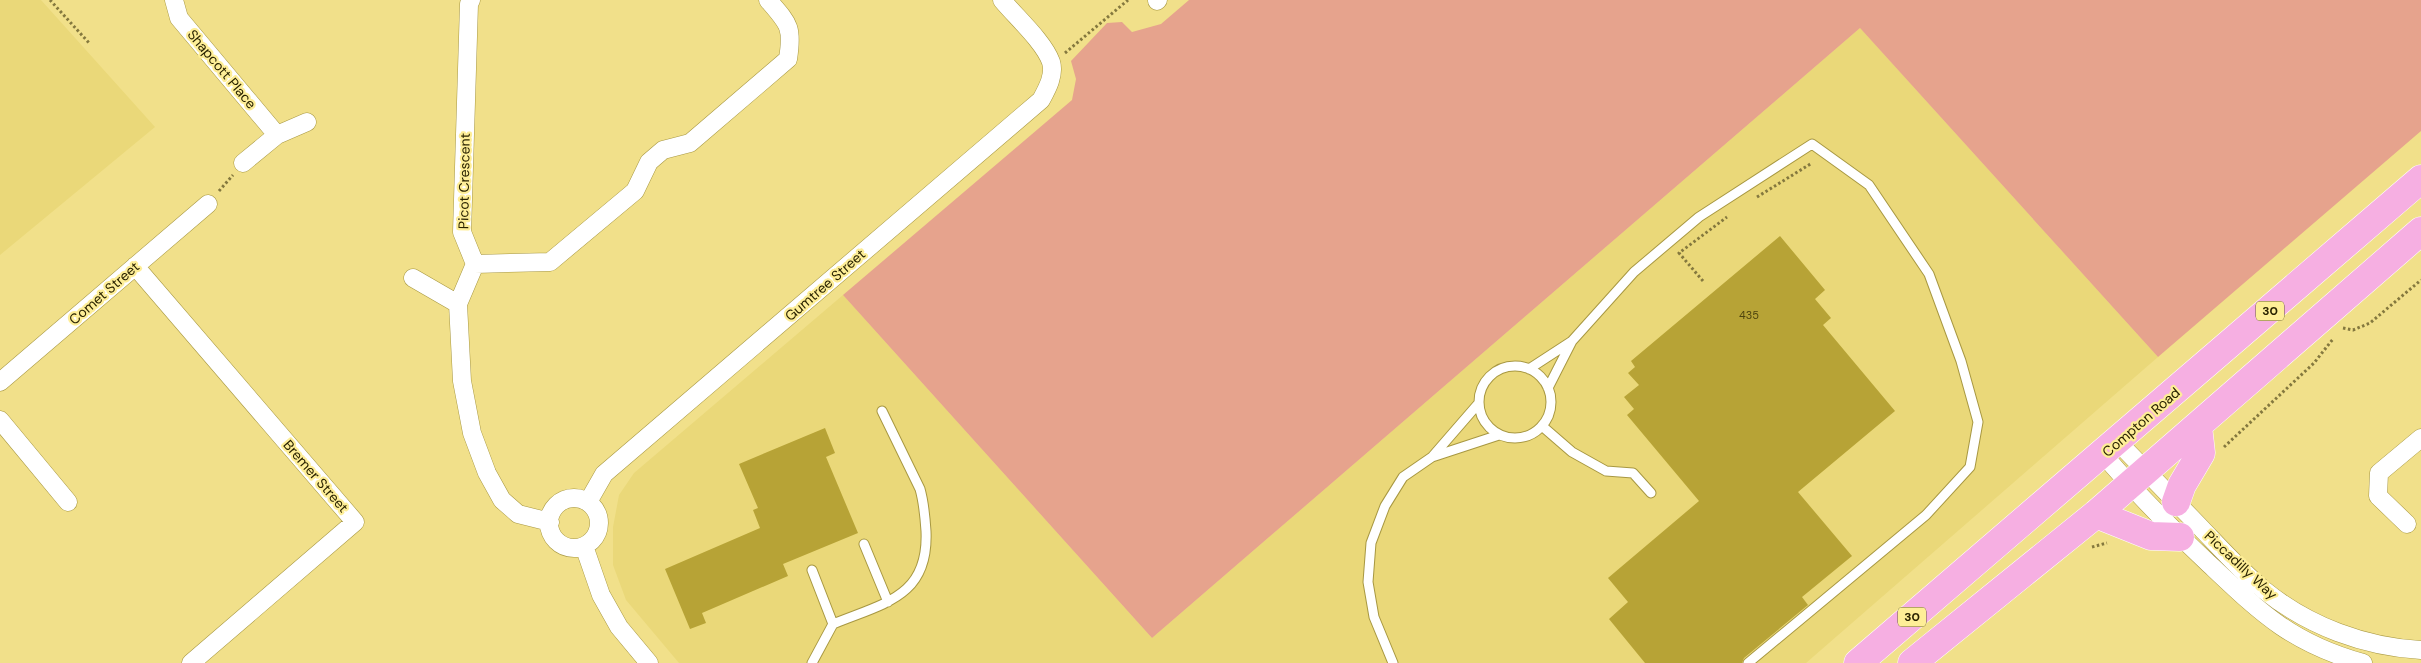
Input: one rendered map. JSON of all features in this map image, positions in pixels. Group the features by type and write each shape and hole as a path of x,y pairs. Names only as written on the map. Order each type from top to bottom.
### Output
{"main road":[{"name":"Compton Road","path":"1858,663 2111,448 2421,179"},
{"name":"30","path":"1912,663 2096,514 2421,231"},
{"path":"2176,502 2182,485 2200,453 2198,426"},
{"path":"2096,514 2151,536 2180,537"}],"street":[{"name":"Shapcott Place","path":"174,0 179,18 278,135"},
{"path":"550,522 518,514 502,500 487,474 472,433 462,381 458,304 476,264 550,262 636,191 649,162 663,150 690,143 788,59 792,38 787,22 768,0"},
{"path":"1002,0 1041,46 1052,64"},
{"name":"Picot Crescent","path":"469,1 462,232 476,264"},
{"name":"Gumtree Street","path":"588,502 604,474 1041,100 1050,83 1052,64"},
{"path":"243,163 278,135 307,122"},
{"name":"Comet Street","path":"0,382 208,204"},
{"name":"Bremer Street","path":"135,266 355,522 191,663"},
{"path":"413,278 458,304"},
{"path":"0,420 68,502"},
{"path":"2407,524 2378,496 2379,473 2421,438"},
{"name":"Piccadilly Way","path":"2111,448 2138,478 2180,537 2272,622 2324,649 2363,663"},
{"name":"Piccadilly Way","path":"2138,478 2176,502 2263,590 2290,609 2356,639 2400,648 2421,650"},
{"path":"576,498 588,502 595,509 599,524 594,538 584,546 573,548 559,542 554,536 550,522 555,507 561,502 576,498"},
{"path":"584,546 601,595 614,619 649,663"}],"lane":[{"path":"1548,388 1572,341 1634,272 1668,241 1699,217 1812,144 1869,184 1929,274 1961,360 1978,422 1970,467 1926,514 1748,663"},
{"path":"1529,369 1572,341"},
{"path":"1393,663 1373,608 1368,582 1372,543 1385,506 1403,477 1432,457 1478,404 1483,385 1496,371 1516,366 1529,369 1543,379 1548,388 1551,407 1542,426 1530,435 1512,439 1499,435 1488,428 1483,420 1478,404"},
{"path":"812,663 833,624 888,602 910,586 920,574 925,561 927,545 924,502 920,489 882,411"},
{"path":"1542,426 1572,452 1606,471 1633,473 1650,493"},
{"path":"1432,457 1499,435"},
{"path":"864,544 888,602"},
{"path":"812,570 833,624"}],"path":[{"path":"50,0 90,44"},
{"path":"1052,64 1128,0"},
{"path":"1752,201 1812,162"},
{"path":"208,204 243,163"},
{"path":"1703,281 1679,254 1728,216"},
{"path":"2218,454 2227,442 2255,419 2314,363 2342,328 2353,330 2370,324 2421,280"}],"shaded area":[{"path":"0,0 41,0 155,127 0,255"},
{"path":"1189,0 2421,0 2421,131 2158,357 1860,28 1152,638 843,295 1072,100 1076,79 1071,61 1107,23 1122,22 1132,32 1161,24"},
{"path":"1860,28 2158,357 1806,663 679,663 626,600 613,565 613,527 619,495 634,473 843,295 1152,638"}],"building":[{"path":"1780,236 1825,290 1815,299 1831,318 1823,325 1895,411 1798,492 1852,556 1802,597 1808,605 1744,658 1742,663 1645,663 1609,619 1628,602 1608,578 1699,501 1627,415 1634,409 1624,397 1639,385 1628,373 1635,367 1631,361"},
{"path":"825,428 835,453 826,457 858,533 783,564 788,576 702,613 706,623 690,629 665,569 760,528 753,510 758,508 739,464"}]}
